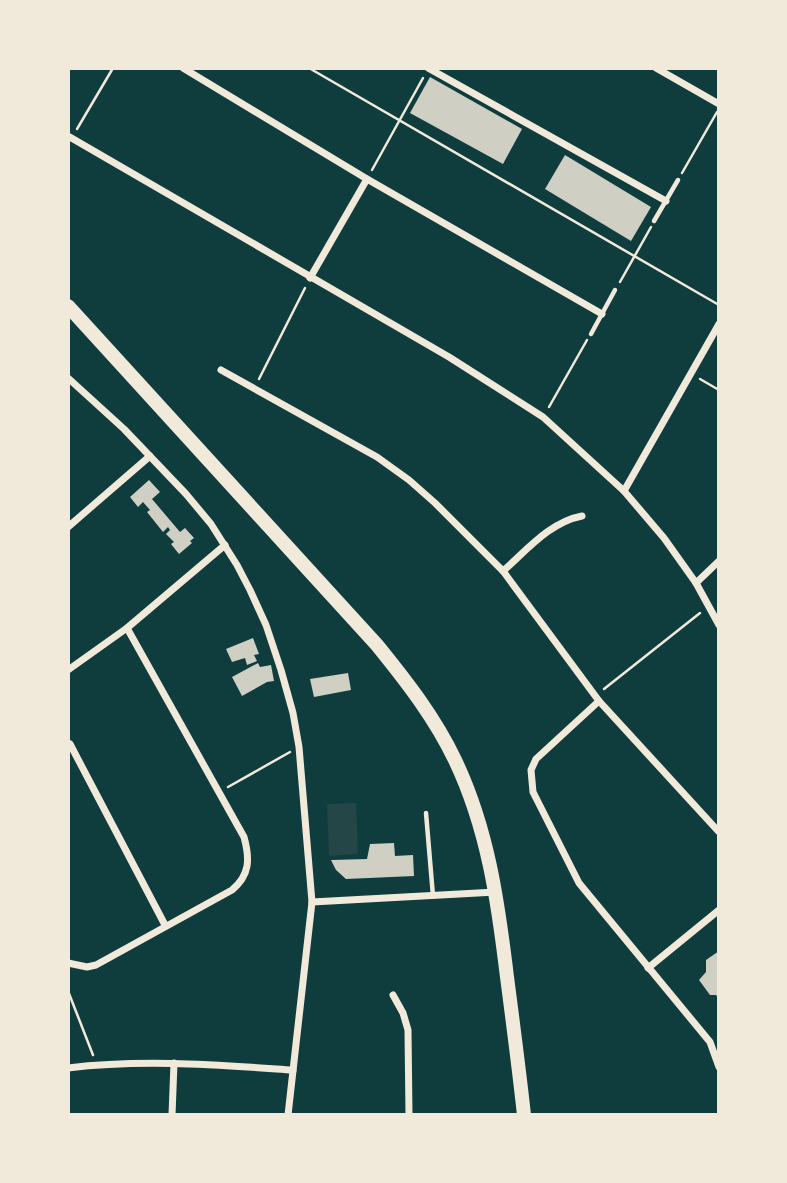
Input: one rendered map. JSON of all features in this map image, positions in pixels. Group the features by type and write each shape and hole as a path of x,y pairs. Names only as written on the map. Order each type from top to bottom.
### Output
{"main road":[{"path":"68,306 377,645 423,704 455,760 484,836 496,892 524,1115"}],"street":[{"path":"183,68 367,179 602,314"},
{"path":"428,68 666,201"},
{"path":"656,68 719,107"},
{"path":"70,137 449,357 543,417 624,491 664,538 696,583 719,625"},
{"path":"310,278 367,179"},
{"path":"624,491 719,324"},
{"path":"221,370 377,457 409,480 503,571 598,698 719,832"},
{"path":"68,378 97,402 150,456 194,504 225,545 266,625 293,713 299,747 312,902 288,1115"},
{"path":"68,527 150,456"},
{"path":"503,571 554,526 582,516"},
{"path":"68,670 127,628 225,545"},
{"path":"696,583 719,561"},
{"path":"68,963 87,967 96,965 232,890 243,879 247,869 248,850 244,837 127,628"},
{"path":"598,698 541,753 531,770 530,780 539,805 579,883 710,1042 719,1067"},
{"path":"70,744 165,925"},
{"path":"312,902 496,892"},
{"path":"648,968 719,910"},
{"path":"393,995 403,1013 408,1030 409,1115"},
{"path":"68,1068 174,1063 293,1070"},
{"path":"172,1115 174,1063"}],"lane":[{"path":"654,221 678,180"},
{"path":"591,334 615,290"},
{"path":"426,813 433,897"}],"path":[{"path":"70,137 113,68"},
{"path":"309,68 719,306"},
{"path":"367,179 428,68"},
{"path":"678,180 719,107"},
{"path":"615,290 654,221"},
{"path":"254,388 310,278"},
{"path":"543,417 591,334"},
{"path":"691,374 719,390"},
{"path":"598,698 708,606"},
{"path":"218,792 299,747"},
{"path":"68,991 96,1065"}],"shaded area":[{"path":"356,803 358,854 329,856 327,804"}],"building":[{"path":"430,77 522,129 503,164 410,113"},
{"path":"565,155 651,207 631,241 545,189"},
{"path":"149,480 160,492 152,499 180,532 185,528 194,538 179,554 171,544 174,542 166,534 170,530 168,527 163,532 147,512 150,510 143,502 138,507 130,497"},
{"path":"253,638 259,654 254,655 257,661 247,665 245,658 232,662 226,649"},
{"path":"258,663 260,667 271,665 274,681 242,696 232,677"},
{"path":"348,673 351,690 314,697 310,679"},
{"path":"394,843 395,856 413,855 414,876 346,879 336,870 331,860 367,859 370,844"},
{"path":"719,951 719,999 716,995 710,995 699,980 706,972 706,960"}]}
